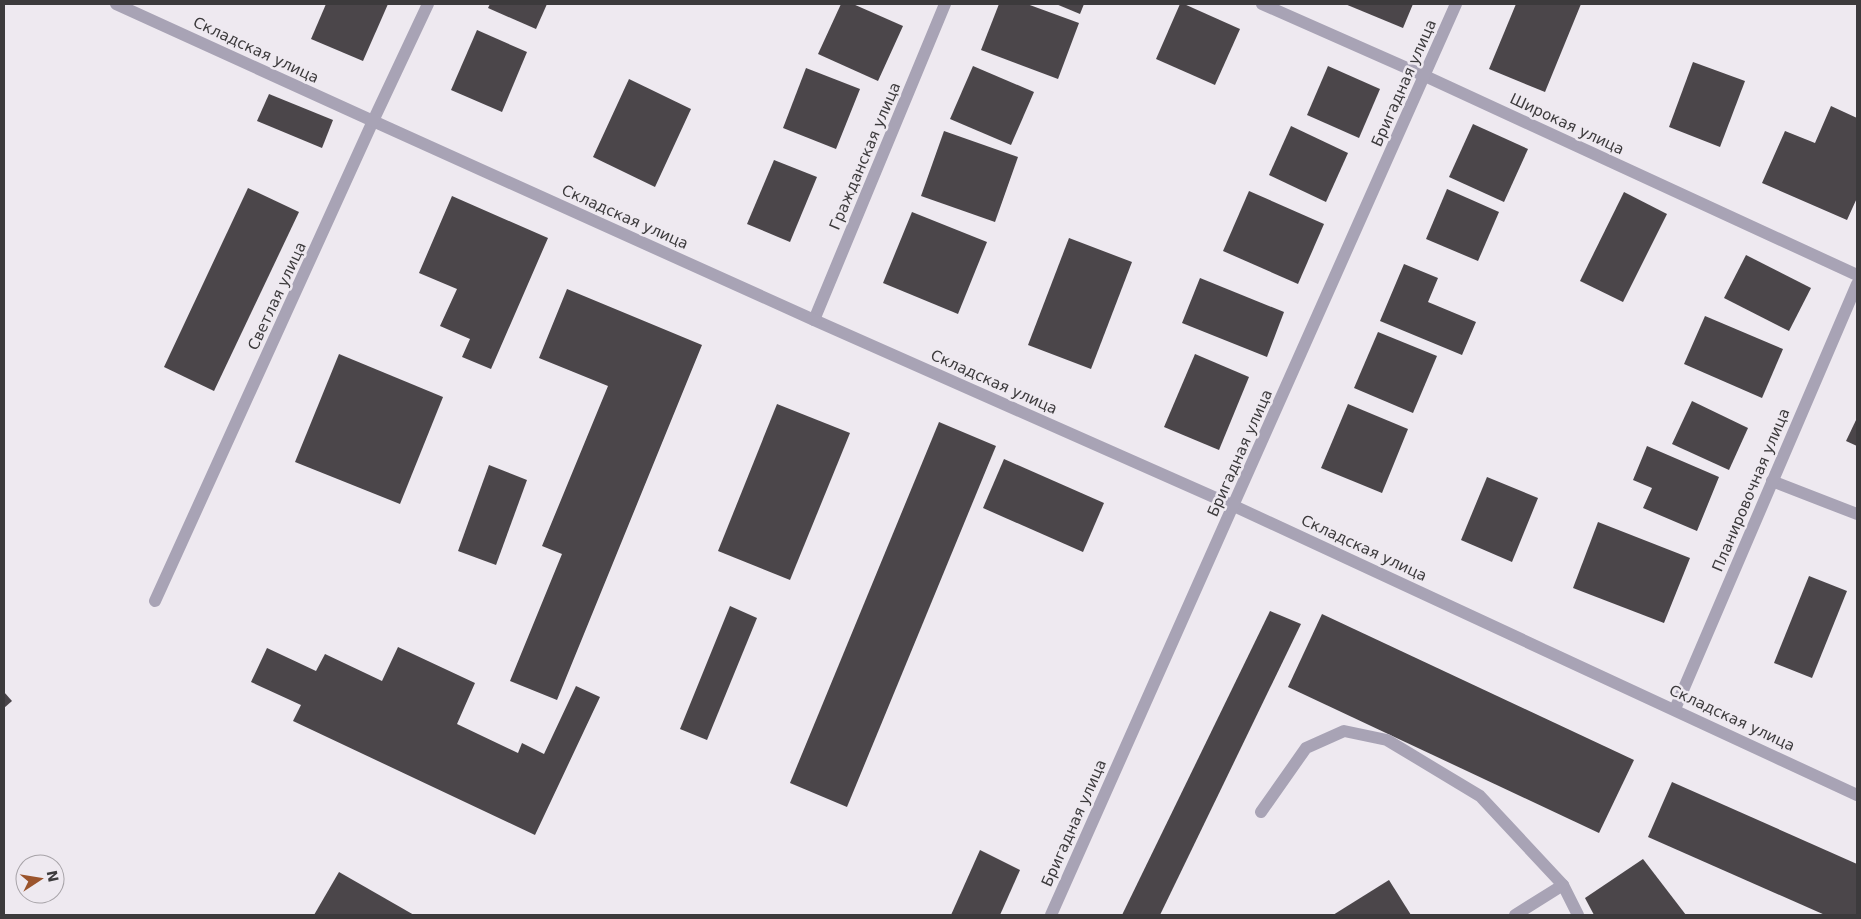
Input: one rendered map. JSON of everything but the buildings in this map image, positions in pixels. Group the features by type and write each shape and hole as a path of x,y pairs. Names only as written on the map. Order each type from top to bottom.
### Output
{"street":[{"name":"Складская улица","path":"116,4 814,320 1234,506 1857,794"},
{"name":"Светлая улица","path":"155,601 428,4"},
{"name":"Гражданская улица","path":"814,320 945,4"},
{"name":"Широкая улица","path":"1262,4 1425,76 1857,275"},
{"name":"Бригадная улица","path":"1051,915 1456,4"},
{"name":"Планировочная улица","path":"1675,709 1857,284"},
{"path":"1772,481 1857,514"},
{"path":"1261,812 1306,748 1344,731 1387,740 1480,796 1563,885 1578,915"},
{"path":"1514,915 1563,885"}]}
